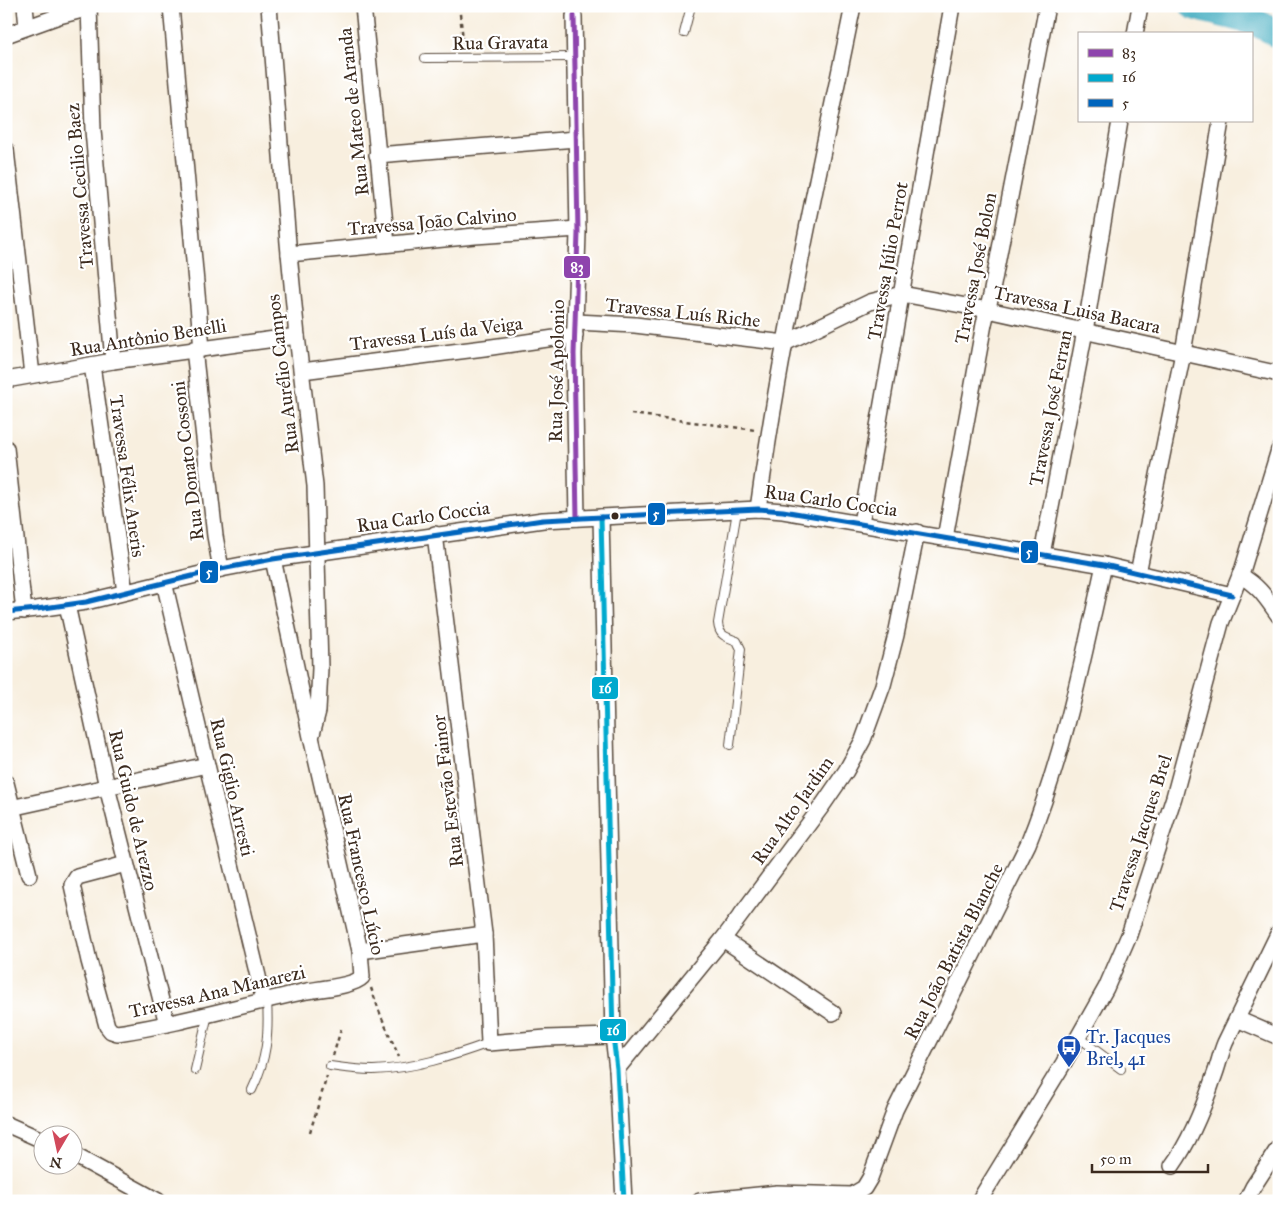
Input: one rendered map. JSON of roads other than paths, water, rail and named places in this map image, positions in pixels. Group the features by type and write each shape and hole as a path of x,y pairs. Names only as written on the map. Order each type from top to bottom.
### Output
{"street":[{"path":"25,6 27,27"},
{"path":"171,6 198,349"},
{"name":"Rua Aurélio Campos","path":"269,6 289,254 315,486 319,692 318,711 311,737"},
{"name":"Rua Mateo de Aranda","path":"363,6 387,244"},
{"path":"758,510 768,432 853,6"},
{"name":"Travessa Júlio Perrot","path":"861,523 952,6"},
{"name":"Travessa José Bolon","path":"945,538 984,324 1047,6"},
{"path":"1135,32 1140,6"},
{"path":"6,35 90,7"},
{"name":"Travessa Cecilio Baez","path":"90,7 93,130 113,361"},
{"name":"Rua José Apolonio","path":"574,16 578,229 575,328 577,518"},
{"name":"Travessa José Ferran","path":"1042,554 1085,331 1120,122"},
{"path":"1138,572 1183,353 1221,122"},
{"path":"377,155 576,139"},
{"path":"6,150 32,375"},
{"name":"Travessa João Calvino","path":"289,254 387,244 578,229"},
{"name":"Travessa Luisa Bacara","path":"785,343 870,302 902,294 988,310 1279,374"},
{"name":"Travessa Luís Riche","path":"575,328 635,326 785,343"},
{"name":"Travessa Luís da Veiga","path":"302,371 492,347 575,328"},
{"name":"Rua Antônio Benelli","path":"6,380 113,361 297,336"},
{"name":"Rua Donato Cossoni","path":"198,349 198,399 221,568"},
{"name":"Travessa Félix Aneris","path":"92,365 124,592"},
{"path":"6,448 9,492 24,611"},
{"name":"Travessa Jacques Brel","path":"978,1201 1106,988 1129,935 1174,798 1221,623 1240,575 1279,450"},
{"name":"Rua Carlo Coccia","path":"6,612 67,605 221,568 436,534 542,520 758,510 783,511 861,523 1104,565 1232,595"},
{"path":"601,517 613,1036 617,1069 624,1201"},
{"name":"Rua Alto Jardim","path":"617,1069 723,940 846,771 863,740 883,685 896,635 917,532"},
{"name":"Rua Estevão Fainor","path":"436,534 484,934 490,1043"},
{"name":"Rua Francesco Lúcio","path":"273,559 360,951 362,977"},
{"name":"Rua João Batista Blanche","path":"700,1201 777,1193 852,1195 864,1188 870,1178 895,1110 1028,844 1044,804 1074,700 1104,565"},
{"path":"1240,575 1254,584 1279,616"},
{"name":"Rua Giglio Arresti","path":"164,582 207,765 266,1000"},
{"name":"Rua Guido de Arezzo","path":"67,605 107,787 166,1024"},
{"path":"9,808 207,765"},
{"path":"6,783 9,808 29,875"},
{"name":"Travessa Ana Manarezi","path":"126,864 77,877 72,885 89,961 107,1026 111,1031 117,1033 166,1024 358,980 362,977"},
{"path":"1172,1166 1182,1152 1214,1078 1218,1060 1236,1019 1279,932"},
{"path":"360,951 484,934"},
{"path":"723,940 833,1013"},
{"path":"1236,1019 1279,1037"},
{"path":"490,1043 546,1038 613,1036"},
{"path":"6,1124 32,1136"},
{"path":"1246,1201 1279,1147"},
{"path":"82,1159 158,1201"}],"lane":[{"path":"684,34 691,6"},
{"name":"Rua Gravata","path":"425,58 575,57"},
{"path":"730,745 741,649 737,641 720,633 718,623 737,511"},
{"path":"252,1090 263,1065 267,1046 266,1000"},
{"path":"196,1070 208,1014"},
{"path":"1078,1037 1120,1070"},
{"path":"330,1066 371,1070 403,1067 490,1043"}],"waterway":[{"path":"1194,6 1248,20 1279,35"}],"place":[{"name":"Tr. Jacques Brel, 41","path":"1069,1068"}]}
